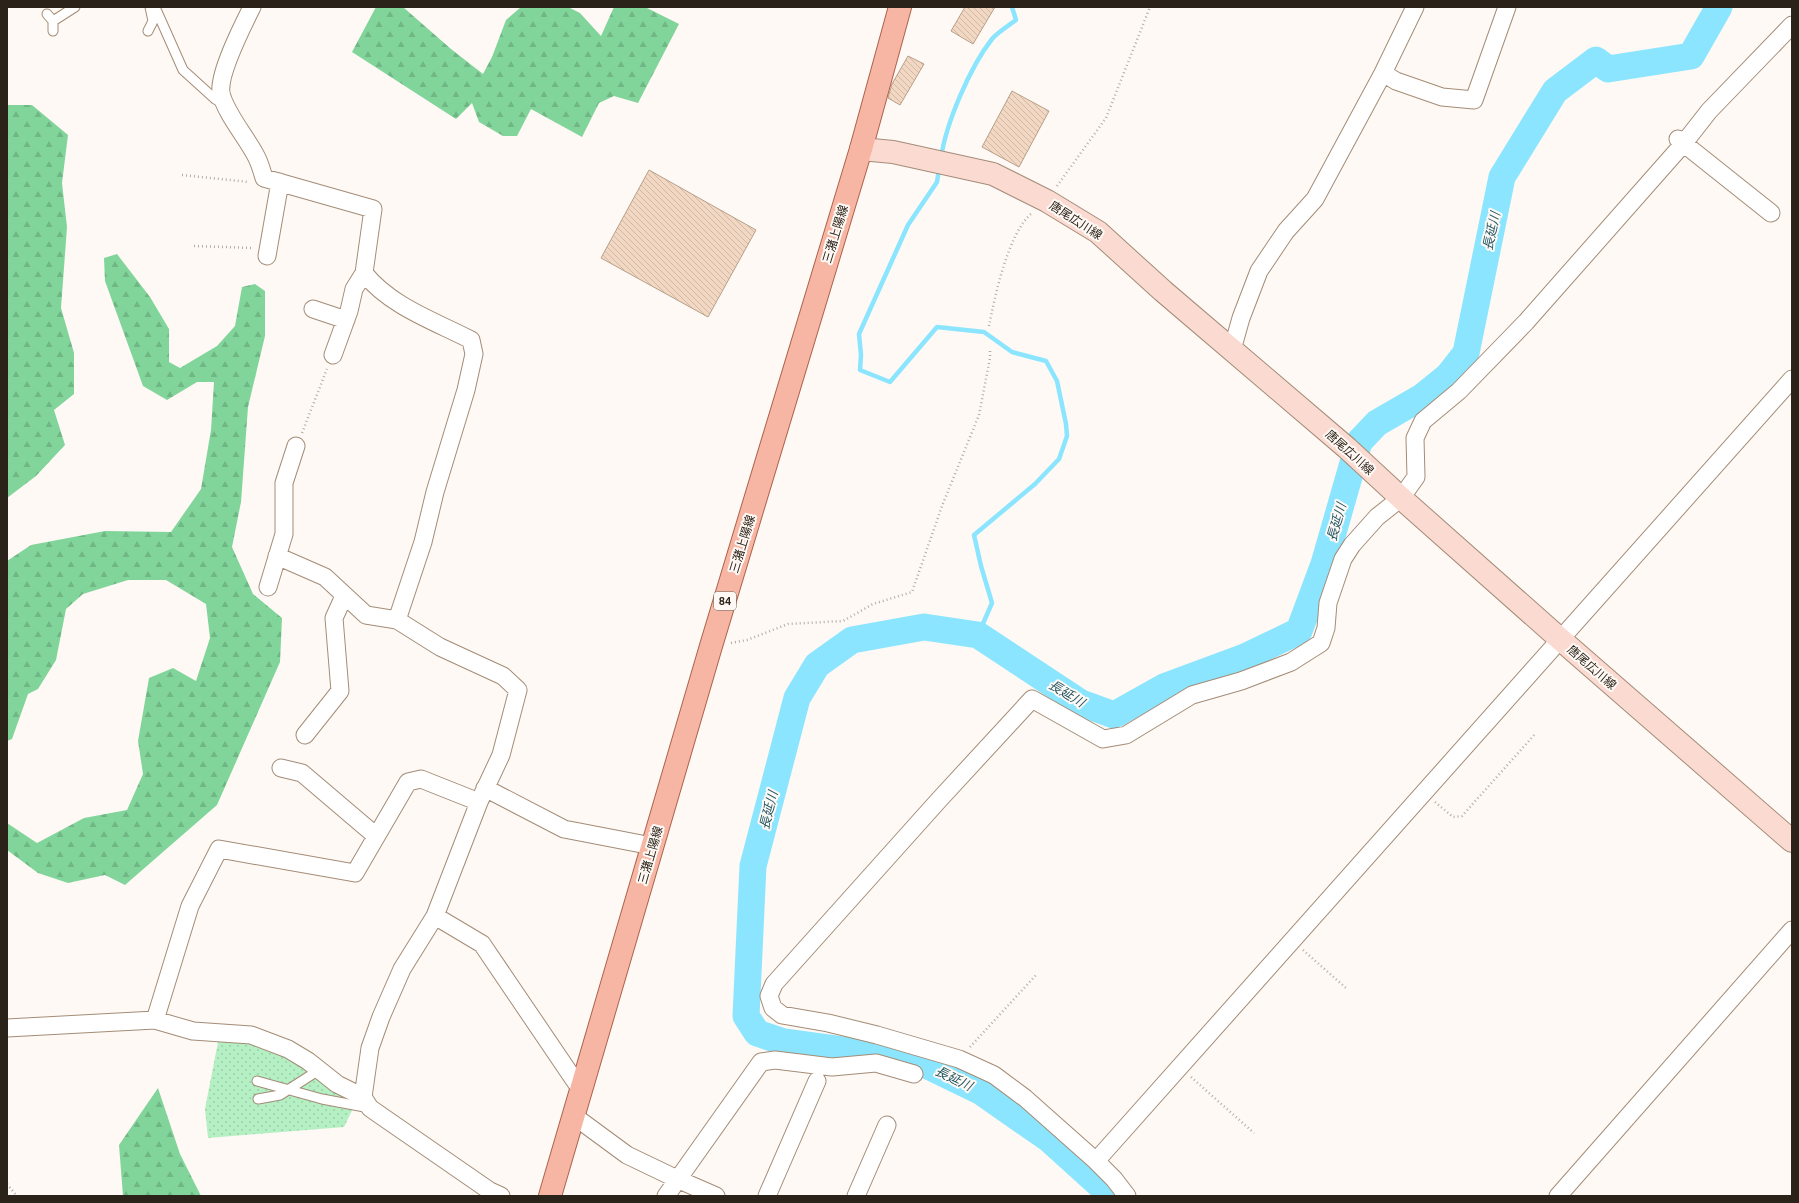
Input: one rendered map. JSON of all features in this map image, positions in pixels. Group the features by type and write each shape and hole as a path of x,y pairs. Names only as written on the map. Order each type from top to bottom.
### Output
{"main road":[{"name":"三潴上陽線","path":"550,1196 711,646 861,149 900,7"},
{"name":"唐尾広川線","path":"861,149 893,152 993,174 1047,200 1098,232 1163,291 1347,448 1395,493 1792,842"}],"street":[{"path":"252,7 235,44 223,76 221,92 225,105 258,158 264,178 373,209 364,272 354,289 346,320 333,355"},
{"path":"1232,350 1241,318 1259,270 1286,231 1315,199 1383,73 1415,7"},
{"path":"1383,73 1396,81 1442,97 1474,100 1507,7"},
{"path":"1127,1196 1114,1179 1096,1161 994,1075 963,1061 877,1035 828,1023 782,1015 773,1008 768,996 780,978 938,801 1032,699 1082,729 1103,739 1126,736 1192,695 1241,681 1291,662 1321,643 1326,628 1328,603 1343,559 1352,545 1377,517 1395,493 1416,477 1415,438 1423,421 1459,391 1526,322 1681,141 1792,25"},
{"path":"1681,141 1771,213"},
{"path":"268,252 275,181"},
{"path":"364,272 374,286 391,299 470,340 474,354 466,390 435,492 423,542 398,620"},
{"path":"313,309 346,320"},
{"path":"1096,1161 1792,379"},
{"path":"268,587 284,534 284,483 296,446"},
{"path":"277,556 325,577 366,615 398,620 440,647 503,676 518,690 501,755 482,795 435,916 402,969 381,1017 370,1048 367,1103"},
{"path":"305,735 340,691 334,618 344,596"},
{"path":"281,768 302,774 376,836"},
{"path":"155,1020 190,906 219,849 355,873 408,782 421,779 482,795 564,829 652,846"},
{"path":"435,916 482,944 581,1090"},
{"path":"1558,1196 1792,930"},
{"path":"7,1028 155,1020 193,1031 252,1035 288,1049 337,1084 367,1103 490,1191 501,1196"},
{"path":"666,1196 761,1062 775,1060 832,1066 876,1063 914,1074"},
{"path":"767,1196 817,1081"},
{"path":"574,1116 628,1154 677,1179 716,1196"},
{"path":"856,1196 887,1125"}],"lane":[{"path":"53,31 50,17 75,7"},
{"path":"148,31 153,22 150,7"},
{"path":"155,7 183,70 215,99 225,105"},
{"path":"258,1099 280,1095 319,1070"},
{"path":"257,1081 288,1090 367,1103"}],"path":[{"path":"989,326 1008,254 1025,218 1047,200 1106,118 1150,7"},
{"path":"182,175 262,183 275,181"},
{"path":"194,246 268,252"},
{"path":"711,646 747,640 788,624 844,621 873,604 912,592 942,506 979,416 990,351"},
{"path":"296,446 333,355"},
{"path":"1423,793 1453,817 1462,816 1536,733"},
{"path":"1292,941 1346,988"},
{"path":"963,1061 967,1051 1037,974"},
{"path":"1180,1067 1254,1132"},
{"path":"7,1184 17,1196"}],"green space":[{"path":"376,7 403,7 451,49 483,74 492,57 506,20 521,7 568,7 580,13 601,36 614,7 645,7 679,24 638,103 614,96 599,103 582,137 531,109 517,136 503,136 479,122 472,103 456,119 352,52"},
{"path":"7,105 32,105 68,135 62,183 67,227 61,308 74,353 74,394 54,410 65,445 36,476 7,498"},
{"path":"117,254 150,297 169,329 169,362 180,368 217,346 235,326 242,287 255,284 265,291 265,336 248,407 241,502 232,547 253,594 282,618 280,662 217,805 125,885 105,875 68,883 38,873 7,850 7,823 37,843 84,818 127,810 143,774 138,741 149,678 173,668 196,681 210,638 206,604 166,580 128,580 83,594 66,609 56,660 38,689 28,694 12,739 7,741 7,561 31,545 105,531 171,532 201,489 211,430 214,382 197,382 167,400 143,386 105,281 104,258"},
{"path":"219,1037 257,1042 310,1068 358,1098 344,1127 208,1138 205,1109"},
{"path":"158,1088 180,1154 201,1196 123,1196 119,1145"}],"building":[{"path":"965,7 995,7 973,44 951,31"},
{"path":"908,56 924,64 900,105 888,98 892,84"},
{"path":"1012,91 1049,111 1019,167 982,147"},
{"path":"649,170 756,230 708,317 601,258"}],"waterway":[{"path":"941,158 954,112 975,64 992,39 1000,31 1016,20 1012,7"},
{"name":"長延川","path":"1109,1196 1101,1186 1049,1139 980,1091 916,1060 784,1042 757,1033 746,1016 753,866 797,698 817,665 852,640 924,627 978,635 1081,703 1114,715 1164,687 1245,657 1299,631 1324,564 1359,442 1377,423 1422,397 1448,376 1466,353 1502,177 1555,91 1596,60 1608,69 1691,56 1719,7"},
{"path":"939,169 937,182 908,225 859,334 861,355 860,370 890,382 937,327 984,332 1012,352 1046,361 1057,381 1066,424 1067,436 1059,459 1035,484 974,535 992,603 978,635"}]}
